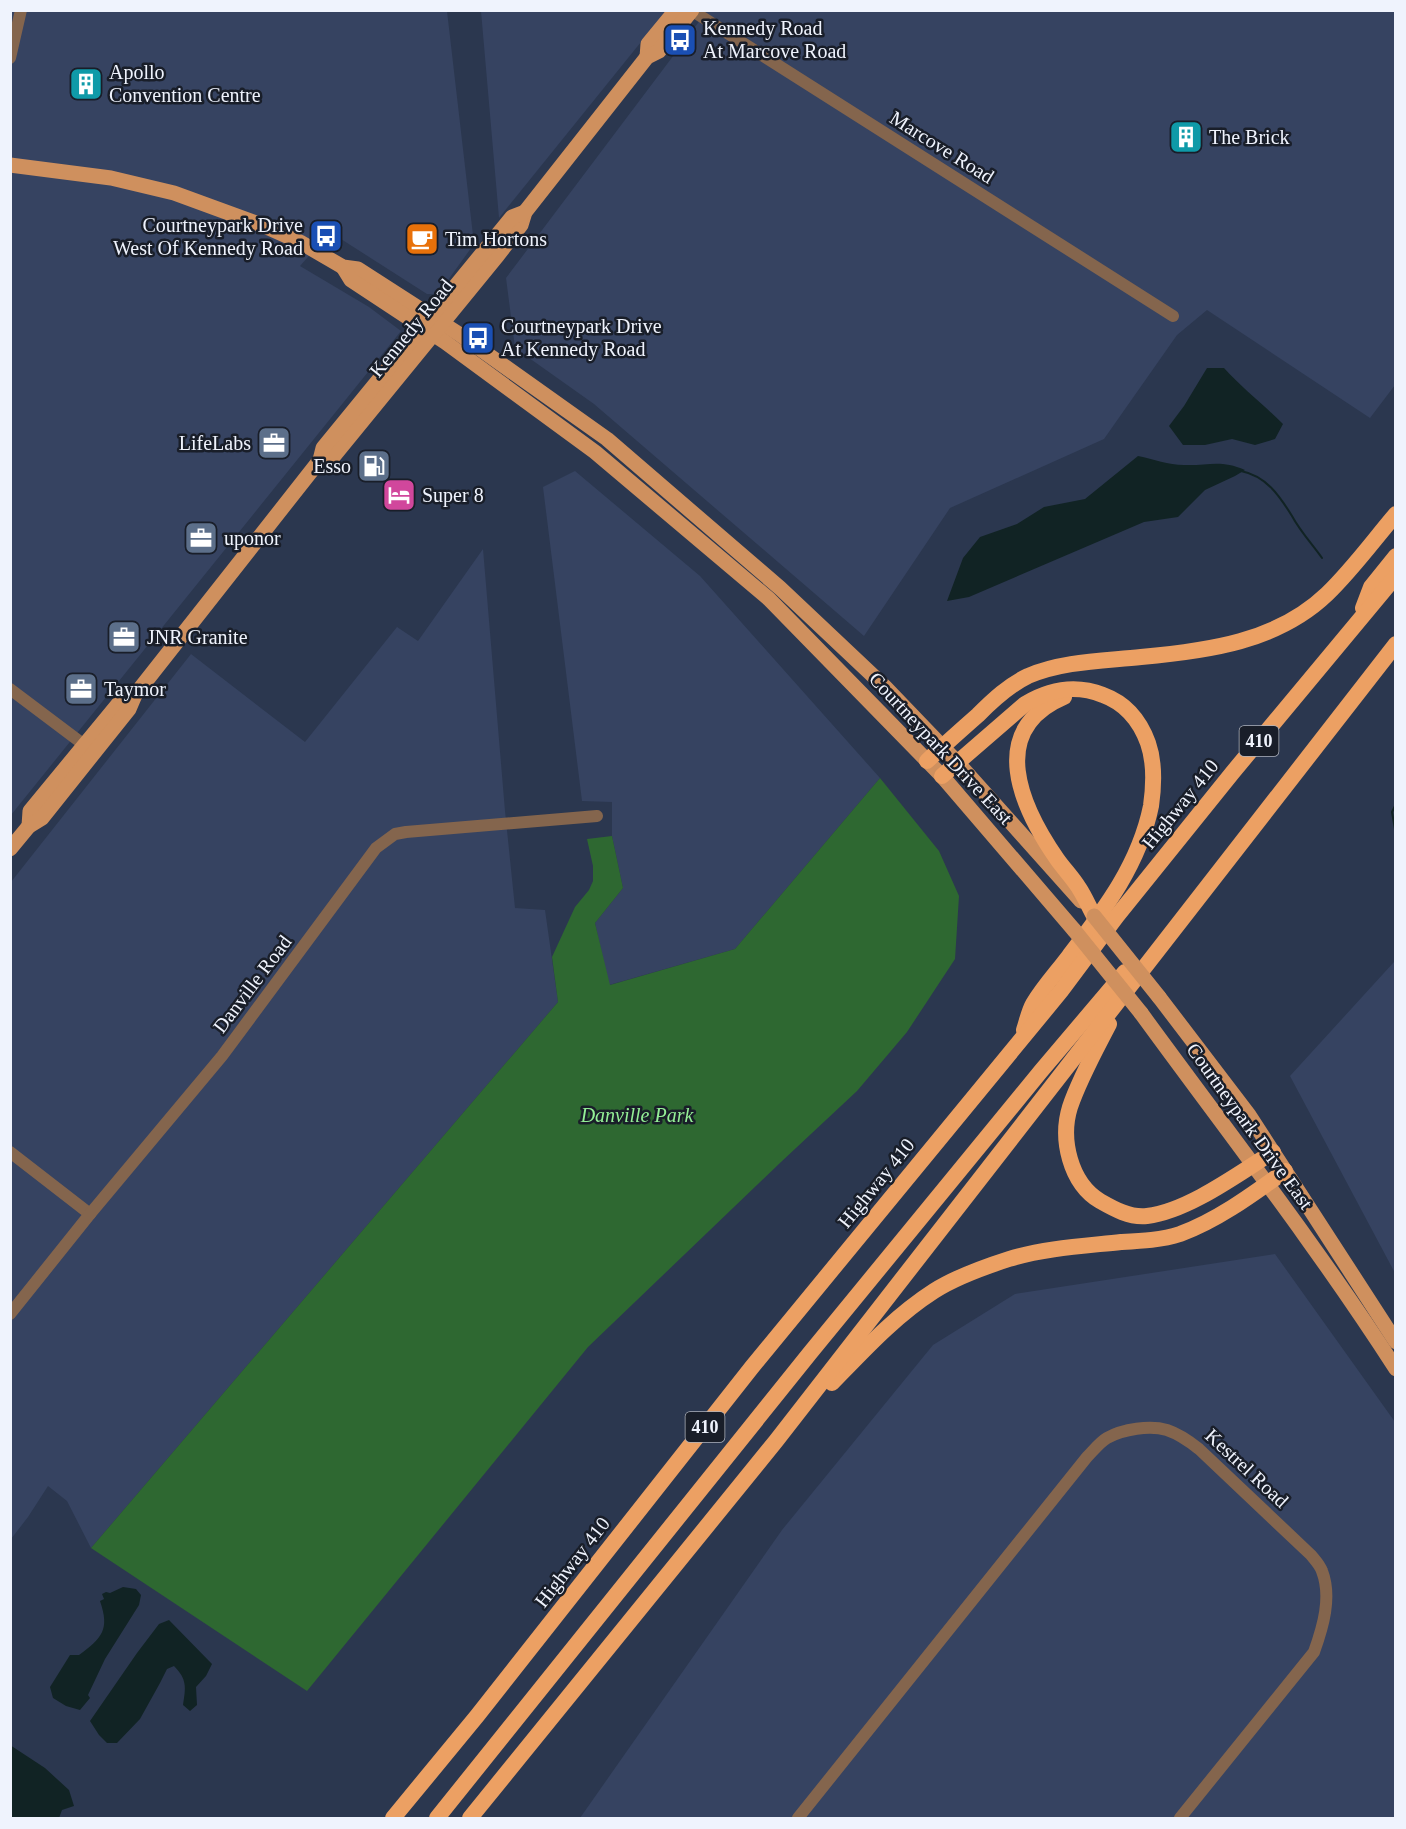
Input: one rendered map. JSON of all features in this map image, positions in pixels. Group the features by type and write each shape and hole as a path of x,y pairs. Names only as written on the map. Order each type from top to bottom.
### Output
{"highway":[{"path":"927,761 997,697 1028,676 1072,664 1175,653 1236,643 1258,637 1278,627 1326,596 1352,568 1395,514"},
{"path":"1356,624 1371,587 1395,556"},
{"name":"Highway 410","path":"393,1818 477,1716 752,1367 1062,991 1117,916 1395,576"},
{"name":"410","path":"470,1818 776,1441 1395,644"},
{"path":"437,1818 1041,1071 1380,664"},
{"path":"942,776 1025,704 1055,690 1071,688 1103,695 1127,709 1137,721 1151,751 1154,777 1153,795 1139,846 1127,873 1111,900 1033,1005 1021,1039"},
{"path":"1094,916 1079,887 1044,839 1028,807 1018,778 1017,753 1027,725 1035,714 1048,704 1066,696 1103,695"},
{"path":"1203,891 1158,961 1110,1022 1070,1108 1066,1142 1075,1174 1093,1197 1118,1212 1145,1216 1179,1208 1273,1152"},
{"path":"776,1441 885,1328 933,1291 963,1276 1010,1258 1076,1246 1154,1240 1179,1234 1215,1217 1285,1171"}],"main road":[{"name":"Kennedy Road","path":"647,57 648,44 676,10"},
{"name":"Kennedy Road","path":"10,849 29,826 42,818 89,749 129,710 135,695 320,460 323,448 432,325 512,217 525,212 647,57 659,51 691,11"},
{"name":"Courtneypark Drive East","path":"10,165 111,178 174,193 264,226 343,267 358,269 595,452 769,600 942,776 1074,930 1141,1013 1254,1164 1354,1304 1395,1369"},
{"name":"Courtneypark Drive East","path":"432,325 469,340 615,447 780,588 885,687 943,746 1094,916 1249,1115 1395,1342"}],"street":[{"path":"10,58 21,10"},
{"name":"Marcove Road","path":"691,11 1173,316"},
{"path":"10,689 89,749"},
{"name":"Danville Road","path":"10,1314 222,1056 376,848 394,834 405,832 597,816"},
{"path":"10,1152 90,1214"},
{"name":"Kestrel Road","path":"798,1818 1087,1457 1107,1438 1126,1431 1147,1429 1165,1429 1182,1436 1199,1449 1311,1555 1322,1570 1325,1589 1326,1608 1322,1630 1314,1652 1180,1818"}],"shaded area":[{"path":"11,11 447,11 474,244 438,294 427,294 330,232 300,266 369,307 401,331 11,815"},
{"path":"481,11 666,11 499,218"},
{"path":"707,11 1395,11 1395,385 1370,418 1207,310 1177,335 1104,439 950,508 864,636 594,404 515,348 506,278"},
{"path":"1207,368 1224,368 1283,424 1275,439 1255,445 1232,439 1205,445 1183,445 1169,426"},
{"path":"1138,456 1172,464 1221,464 1245,470 1205,490 1178,517 1144,522 969,597 947,601 963,558 980,537 1017,524 1044,507 1085,499"},
{"path":"575,471 700,576 880,778 735,949 609,985 595,923 623,888 612,836 612,802 582,801 543,487"},
{"path":"483,549 515,908 545,910 558,1002 91,1548 67,1501 48,1486 11,1539 11,882 191,654 305,742 397,627 418,641"},
{"path":"1395,940 1396,1273 1290,1076 1394,962"},
{"path":"1275,1254 1395,1422 1395,1818 580,1818 782,1530 933,1345 1015,1294"},
{"path":"123,1587 136,1589 141,1595 139,1605 105,1659 88,1695 90,1698 80,1710 66,1706 53,1698 50,1687 70,1655 79,1655 102,1632 104,1619 100,1601 104,1599 102,1594"},
{"path":"169,1620 212,1664 206,1676 196,1687 197,1705 190,1711 183,1705 184,1684 174,1666 167,1669 140,1719 117,1743 107,1743 90,1721 159,1624"},
{"path":"10,1745 45,1768 69,1790 74,1806 62,1810 59,1818 11,1818"}],"green space":[{"name":"Danville Park","path":"880,778 939,851 959,896 955,959 907,1032 857,1091 588,1347 307,1691 91,1548 558,1002 552,957 575,907 589,890 593,881 593,866 587,839 612,836 623,888 595,923 610,985 735,949"}],"waterway":[{"path":"1241,471 1258,477 1271,488 1322,558"},
{"path":"1396,804 1392,812 1396,835"}],"place":[{"name":"Kennedy Road At Marcove Road","path":"680,40"},
{"name":"Apollo Convention Centre","path":"86,84"},
{"name":"The Brick","path":"1186,137"},
{"name":"Courtneypark Drive West Of Kennedy Road","path":"326,236"},
{"name":"Tim Hortons","path":"422,239"},
{"name":"Courtneypark Drive At Kennedy Road","path":"478,338"},
{"name":"LifeLabs","path":"274,443"},
{"name":"Esso","path":"374,466"},
{"name":"Super 8","path":"399,495"},
{"name":"uponor","path":"201,538"},
{"name":"JNR Granite","path":"124,637"},
{"name":"Taymor","path":"81,689"}]}
